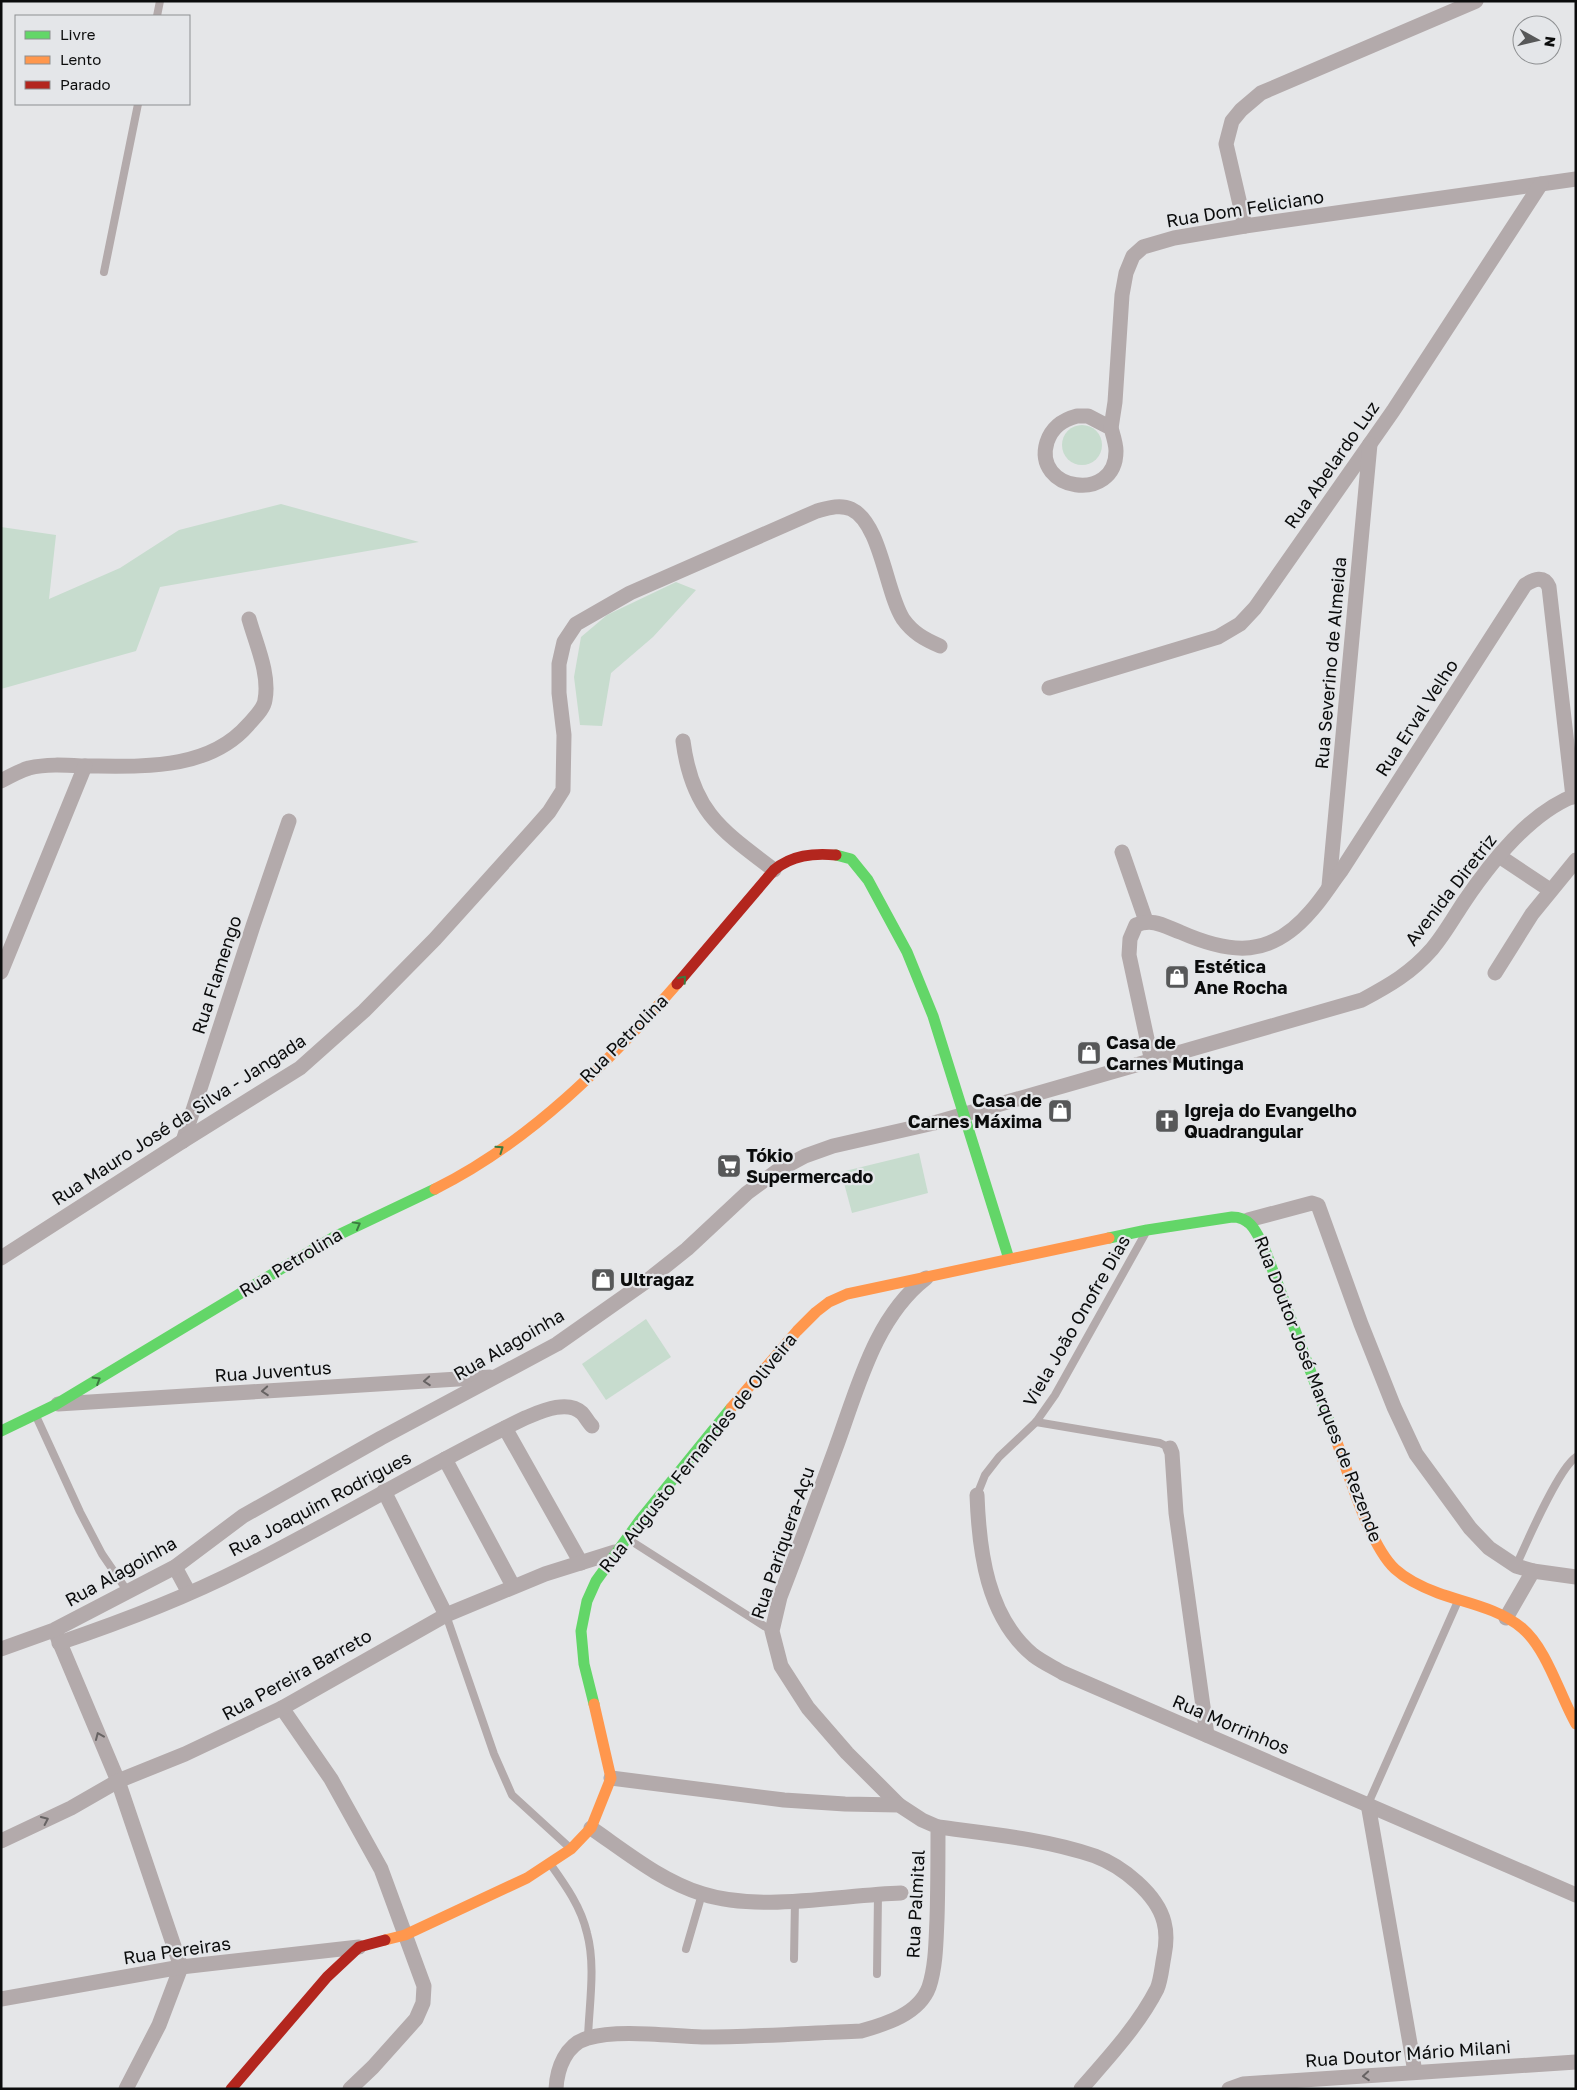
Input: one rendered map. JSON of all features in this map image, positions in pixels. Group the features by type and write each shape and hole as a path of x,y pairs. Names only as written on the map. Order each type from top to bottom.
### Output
{"street":[{"path":"1245,226 1226,144 1232,121 1240,110 1262,93 1476,1"},
{"path":"1541,184 1576,179"},
{"name":"Rua Dom Feliciano","path":"1111,428 1088,416 1066,419 1056,426 1049,435 1046,452 1050,469 1058,478 1068,484 1078,486 1090,485 1100,480 1109,472 1114,462 1116,450 1111,428 1115,402 1122,295 1126,273 1132,256 1143,247 1174,238 1245,226 1541,184"},
{"name":"Rua Abelardo Luz","path":"1049,688 1218,637 1240,624 1255,608 1393,411 1541,184"},
{"name":"Rua Severino de Almeida","path":"1329,887 1370,442"},
{"name":"Rua Mauro José da Silva - Jangada","path":"1,1258 300,1068 336,1038 435,940 549,812 563,790 564,771 559,664 564,642 576,624 630,593 713,555 817,511 835,507 851,509 864,519 876,542 903,618 920,637 940,646"},
{"name":"Rua Erval Velho","path":"1146,921 1159,923 1203,942 1224,948 1246,950 1270,943 1289,934 1311,912 1329,887 1525,585 1533,579 1542,579 1547,582 1549,587 1574,796"},
{"path":"1,781 28,768 46,765 140,766 177,762 203,756 224,746 242,732 265,702 266,682 249,619"},
{"path":"683,741 686,765 708,813 727,834 774,870"},
{"path":"1,972 85,766"},
{"name":"Avenida Diretriz","path":"1152,1062 1362,1000 1404,977 1433,948 1469,894 1518,835 1547,812 1574,796"},
{"name":"Rua Flamengo","path":"183,1141 289,821"},
{"path":"1122,852 1146,921 1136,925 1130,939 1129,955 1152,1062"},
{"name":"Rua Petrolina","path":"1,1431 55,1405 326,1242 370,1218 444,1184 478,1165 513,1140 562,1100 677,986 774,870 784,862 808,854 834,855 851,859 868,880 907,952 933,1016 1009,1259"},
{"path":"1499,856 1550,890"},
{"path":"1494,973 1550,890 1576,860"},
{"name":"Rua Alagoinha","path":"1,1649 57,1636 128,1592 175,1567 243,1516 557,1344 648,1280 687,1249 747,1193 777,1171 805,1156 833,1146 934,1123 1152,1062"},
{"path":"1248,1220 1312,1203 1318,1205 1360,1324 1394,1407 1416,1454 1470,1528 1488,1548 1516,1566 1575,1578"},
{"name":"Rua Doutor José Marques de Rezende","path":"930,1276 1147,1230 1232,1217 1248,1220 1254,1225 1264,1247 1366,1520 1382,1554 1395,1570 1414,1582 1506,1618 1523,1629 1537,1648 1576,1724"},
{"name":"Rua Augusto Fernandes de Oliveira","path":"610,1778 584,1664 581,1631 587,1601 596,1581 626,1538 749,1386 816,1312 829,1302 847,1294 930,1276"},
{"name":"Rua Pariquera-Açu","path":"899,1805 847,1754 808,1708 781,1666 772,1631 780,1596 866,1365 886,1322 915,1287 930,1276"},
{"name":"Rua Juventus","path":"55,1405 494,1377"},
{"name":"Rua Joaquim Rodrigues","path":"57,1636 135,1617 241,1569 445,1459 505,1428 544,1411 561,1407 573,1408 581,1412 592,1426"},
{"path":"505,1428 581,1563"},
{"path":"1170,1448 1176,1513 1207,1735"},
{"path":"445,1459 513,1586"},
{"path":"384,1491 446,1615"},
{"name":"Rua Morrinhos","path":"977,1495 978,1528 988,1581 1000,1613 1014,1635 1034,1656 1063,1673 1576,1895"},
{"name":"Rua Pereira Barreto","path":"1,1841 71,1808 118,1781 193,1750 282,1708 446,1615 545,1574 616,1552"},
{"path":"175,1567 189,1593"},
{"path":"1506,1618 1534,1570"},
{"path":"57,1636 118,1781 181,1967 159,2025 126,2089"},
{"path":"282,1708 331,1779 359,1827 380,1869 417,1963 424,1986 423,2003 416,2019 373,2068 350,2089"},
{"path":"231,2089 327,1977 359,1947 405,1935 527,1878 571,1849 590,1828 610,1778 784,1800 899,1805"},
{"path":"1368,1804 1415,2072"},
{"name":"Rua Palmital","path":"556,2089 560,2065 566,2054 575,2044 588,2038 617,2035 703,2036 861,2031 900,2018 916,2004 928,1988 936,1948 938,1827 922,1820 899,1805"},
{"path":"938,1827 1010,1837 1096,1857 1123,1872 1149,1892 1164,1922 1166,1946 1158,1988 1143,2012 1113,2052 1081,2089"},
{"path":"590,1828 654,1871 702,1894 743,1901 772,1902 901,1893"},
{"name":"Rua Pereiras","path":"1,1999 181,1967 359,1947"},
{"name":"Rua Doutor Mário Milani","path":"1236,2087 1415,2072 1576,2062"}],"lane":[{"path":"157,15 160,1"},
{"path":"104,272 138,105"},
{"name":"Viela João Onofre Dias","path":"977,1495 985,1475 999,1457 1036,1422 1055,1395 1147,1230"},
{"path":"36,1415 80,1512 102,1554 128,1592"},
{"path":"1036,1422 1160,1443 1170,1448"},
{"path":"1516,1566 1555,1486 1576,1457"},
{"path":"626,1538 772,1631"},
{"path":"1368,1804 1459,1599"},
{"path":"446,1615 494,1754 512,1794 571,1849"},
{"path":"550,1864 570,1891 587,1934 590,1981 588,2038"},
{"path":"686,1950 702,1894"},
{"path":"877,1974 878,1894"},
{"path":"794,1958 795,1900"}],"green space":[{"path":"1082,425 1096,431 1102,445 1096,459 1082,465 1068,459 1062,445 1068,431"},
{"path":"281,504 419,542 160,587 136,651 1,689 1,527 56,535 49,599 120,568 179,530"},
{"path":"676,582 696,590 653,637 611,673 602,726 580,725 574,677 581,637 607,615"},
{"path":"919,1153 928,1193 852,1213 841,1172"},
{"path":"646,1319 671,1357 606,1400 582,1364"}],"traffic: fast":[{"path":"836,855 851,859 868,880 907,952 933,1016 1009,1259"},
{"path":"1,1431 55,1405 334,1237 435,1189"},
{"path":"1109,1238 1232,1217 1244,1220 1252,1226 1264,1247 1334,1434"},
{"path":"594,1704 584,1664 581,1631 587,1601 596,1581 640,1520 731,1408"}],"traffic: slow":[{"path":"435,1189 470,1170 503,1148 566,1098 596,1071 677,984"},
{"path":"731,1408 797,1331 829,1302 847,1294 1109,1238"},
{"path":"1334,1434 1360,1506 1376,1543 1385,1558 1395,1569 1415,1583 1438,1593 1492,1611 1513,1621 1522,1628 1531,1637 1546,1660 1576,1724"},
{"path":"385,1940 405,1935 527,1878 571,1849 591,1828 611,1778 594,1704"}],"traffic: jam":[{"path":"677,984 774,870 788,861 803,856 819,854 836,855"},
{"path":"231,2089 327,1977 359,1947 385,1940"}],"place":[{"name":"Estética Ane Rocha","path":"1177,977"},
{"name":"Casa de Carnes Mutinga","path":"1089,1053"},
{"name":"Casa de Carnes Máxima","path":"1060,1111"},
{"name":"Igreja do Evangelho Quadrangular","path":"1167,1121"},
{"name":"Tókio Supermercado","path":"729,1166"},
{"name":"Ultragaz","path":"603,1280"}]}
